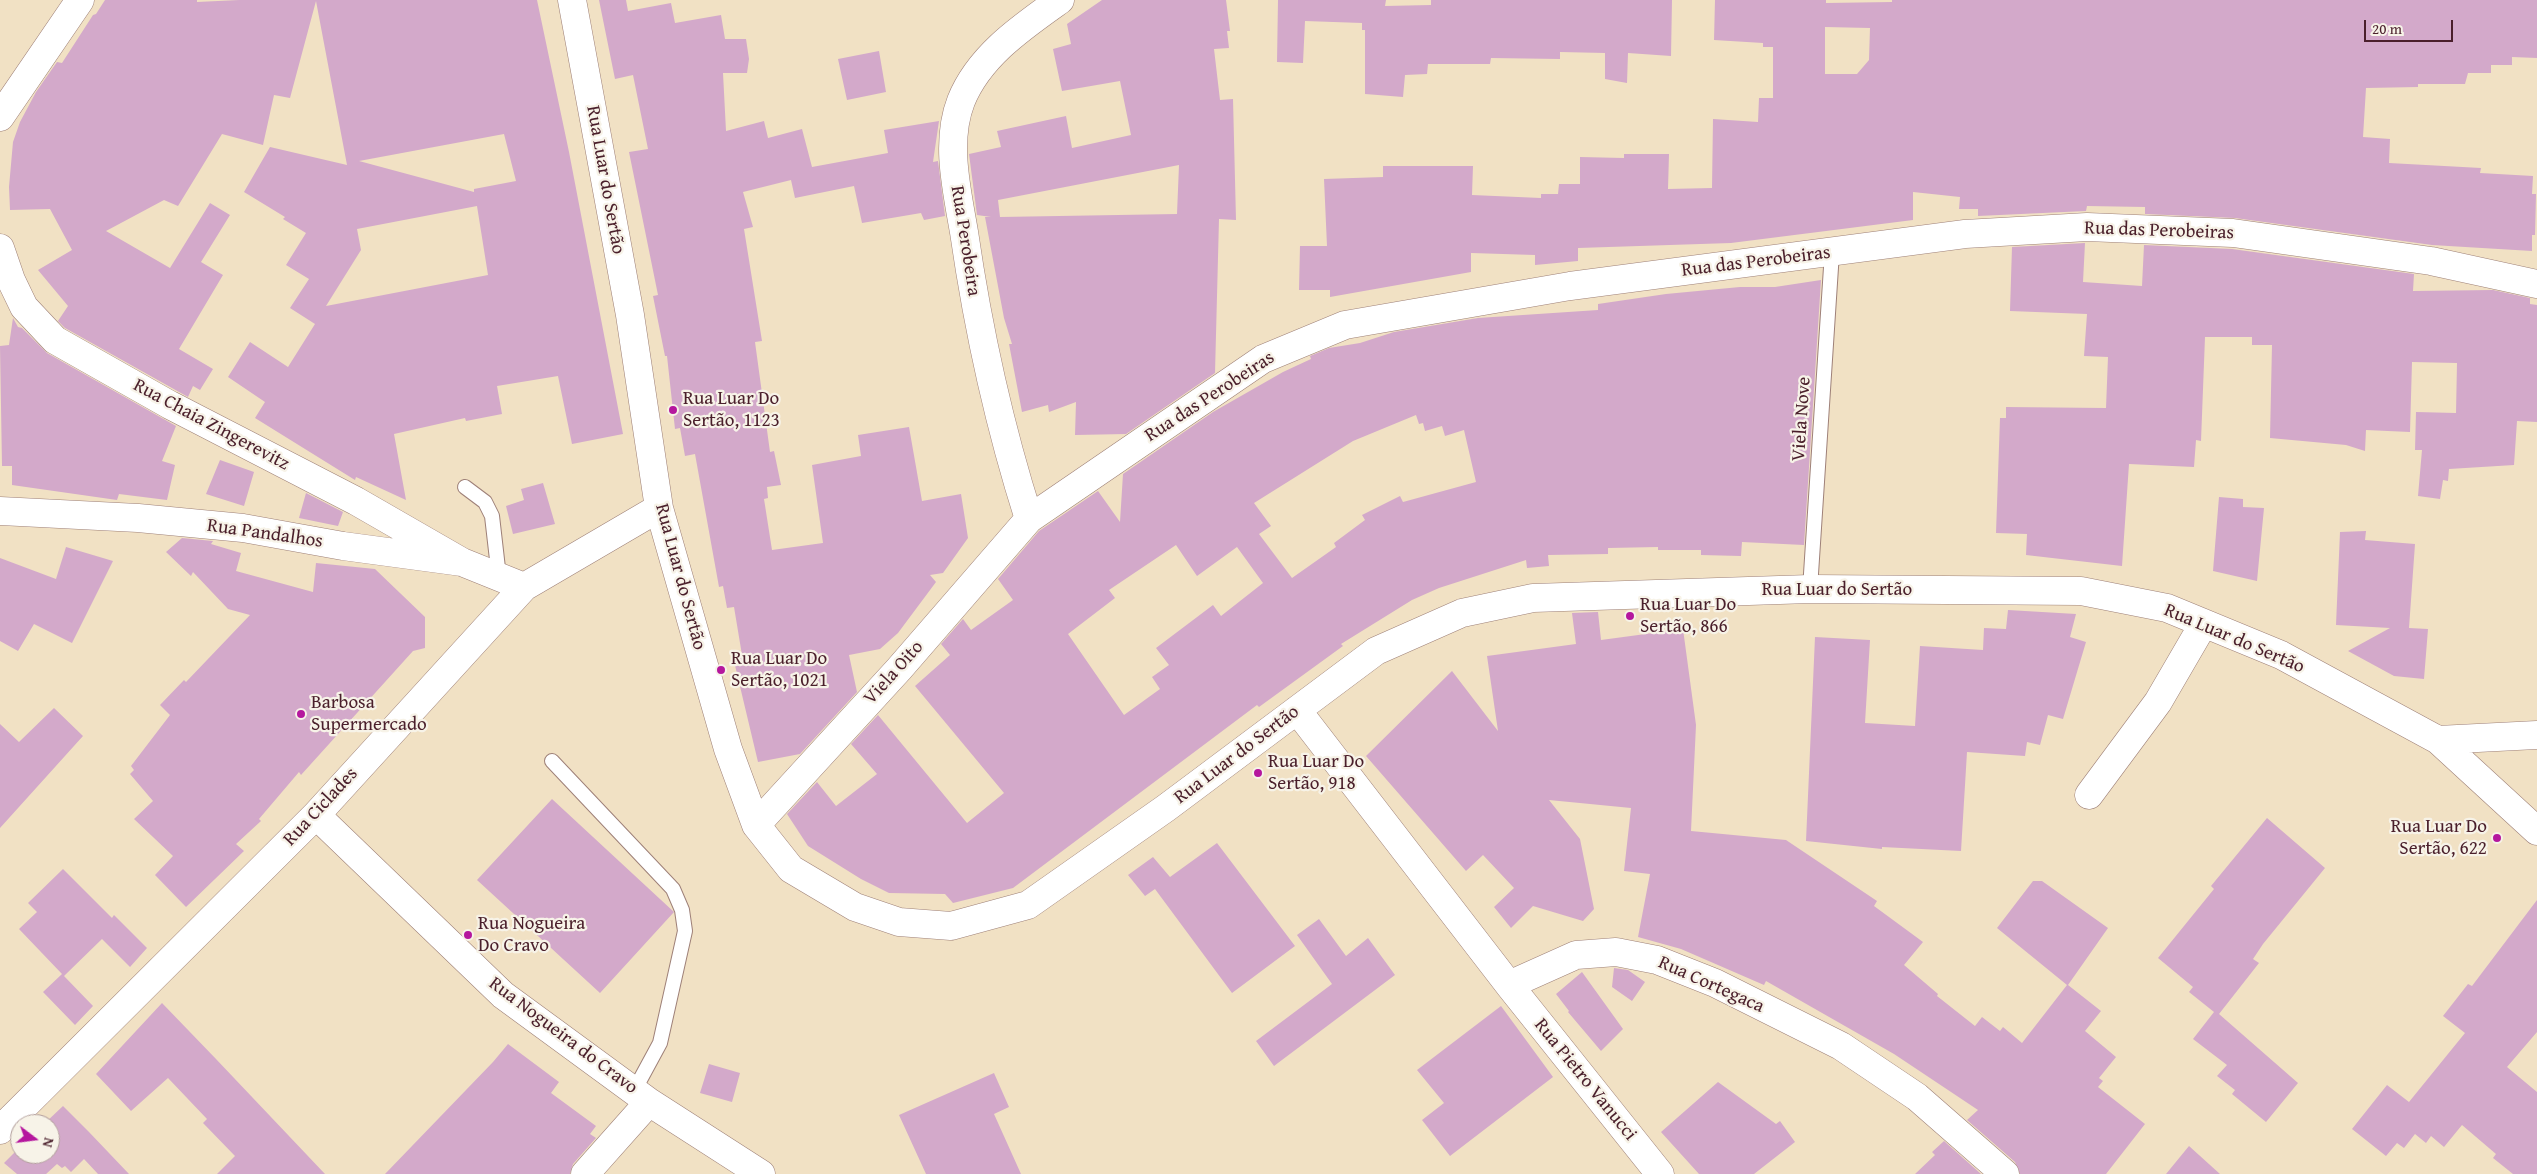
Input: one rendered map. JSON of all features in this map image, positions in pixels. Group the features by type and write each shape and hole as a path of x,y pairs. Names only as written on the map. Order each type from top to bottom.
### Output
{"street":[{"path":"0,117 80,0"},
{"name":"Rua Luar do Sertão","path":"572,0 630,315 659,508 728,749 756,825 791,869 855,907 900,922 951,926 1028,905 1166,808 1376,651 1462,613 1534,598 1810,589 2081,591 2167,608 2281,655 2438,740 2537,832"},
{"name":"Rua Perobeira","path":"1029,519 1003,429 975,309 953,163 960,103 982,65 1012,36 1060,0"},
{"name":"Rua das Perobeiras","path":"1029,519 1263,359 1346,325 1570,286 1965,234 2087,227 2233,232 2431,261 2537,284"},
{"name":"Rua Chaia Zingerevitz","path":"0,248 11,280 24,306 55,340 170,405 356,501 462,562"},
{"name":"Rua Ciclades","path":"0,1130 316,815 524,587 659,508"},
{"name":"Rua Pandalhos","path":"0,510 138,518 243,528 343,546 462,562 524,587"},
{"name":"Viela Oito","path":"756,825 898,669 1029,519"},
{"path":"2089,795 2158,702 2204,623"},
{"path":"1296,710 1509,985"},
{"path":"2438,740 2537,735"},
{"name":"Rua Nogueira do Cravo","path":"316,815 503,995 641,1097 761,1174"},
{"name":"Rua Cortegaca","path":"1509,985 1576,955 1616,952 1656,960 1715,983 1841,1046 1917,1097 2005,1174"},
{"name":"Rua Pietro Vanucci","path":"1509,985 1660,1174"},
{"path":"585,1174 641,1097"}],"lane":[{"name":"Viela Nove","path":"1810,589 1832,252"},
{"path":"464,487 485,502 492,516 500,577"},
{"path":"552,761 673,889 682,910 685,930 660,1043 641,1097"}],"building":[{"path":"105,0 197,0 197,2 239,0 537,0 569,152 623,434 572,444 558,376 497,386 502,414 466,421 465,418 394,434 406,500 356,477 355,480 255,418 265,402 228,377 250,342 288,367 315,324 290,308 309,279 286,265 306,233 283,219 285,217 244,192 270,147 347,165 316,1 290,98 274,95 263,145 222,134 178,206 164,200 106,231 170,268 210,203 230,215 201,262 223,275 179,349 213,369 200,390 193,386 188,397 65,328 58,321 68,306 38,270 72,250 50,209 10,210 9,187 13,142 20,122 36,92 57,62 62,63 93,15 96,14","holes":["504,134 516,181 474,189 474,192 359,161","477,206 488,275 326,306 361,250 357,229"]},
{"path":"599,0 626,0 628,11 671,3 675,23 721,15 725,39 746,39 749,59 747,73 723,73 726,131 764,121 768,138 802,129 812,167 888,153 884,130 939,121 933,162 938,161 945,216 924,220 921,213 862,223 854,186 795,198 791,180 743,192 753,227 744,229 762,341 755,342 770,452 774,451 781,485 767,487 768,498 764,499 772,550 823,543 812,465 861,456 858,435 909,427 922,501 961,494 968,538 943,573 930,575 936,582 898,633 880,649 849,655 857,692 800,754 758,762 733,657 742,655 734,607 727,608 723,586 719,587 695,454 685,456 680,428 675,429 667,356 665,356 653,296 658,295 629,152 648,149 633,75 615,79"},
{"path":"1102,0 1226,0 1230,31 1227,31 1229,48 1214,49 1220,100 1233,99 1236,220 1219,219 1215,373 1126,434 1075,435 1076,402 1049,412 1048,405 1022,412 1009,344 1012,344 1004,318 985,217 991,217 977,215 969,154 1001,147 997,131 1066,116 1072,148 1131,135 1120,81 1062,91 1053,49 1071,44 1067,24","holes":["1179,165 1177,214 1000,217 998,200"]},
{"path":"1278,0 1386,0 1385,6 1431,5 1431,0 1672,0 1671,56 1628,53 1627,83 1605,79 1605,53 1560,52 1560,59 1491,58 1490,64 1428,64 1427,74 1405,75 1403,97 1365,94 1365,30 1362,30 1362,23 1305,21 1303,63 1277,62"},
{"path":"1715,0 1826,0 1826,3 1892,2 1892,0 2537,0 2537,58 2512,57 2512,65 2491,65 2491,73 2468,73 2465,84 2418,84 2418,87 2366,88 2363,137 2390,139 2389,163 2481,168 2480,173 2533,176 2532,194 2536,194 2535,235 2532,235 2532,251 2432,245 2235,218 2145,214 2145,207 2087,206 2086,211 1978,216 1978,209 1959,209 1960,197 1913,192 1913,220 1731,243 1578,248 1578,261 1535,265 1535,255 1471,253 1471,272 1330,297 1330,290 1299,290 1300,246 1327,246 1324,179 1383,177 1383,166 1473,166 1472,195 1541,198 1541,194 1558,194 1559,184 1580,184 1580,157 1624,158 1624,154 1669,154 1668,189 1712,188 1713,119 1758,122 1759,98 1773,98 1773,47 1763,47 1763,43 1714,40","holes":["1825,27 1870,28 1869,60 1857,74 1825,74"]},
{"path":"879,51 886,92 847,100 838,59"},
{"path":"2085,243 2083,282 2142,286 2144,245 2232,249 2414,274 2413,291 2493,290 2530,298 2530,304 2537,305 2537,422 2517,421 2514,465 2449,469 2448,481 2443,480 2440,499 2418,496 2422,450 2415,450 2416,412 2456,413 2457,363 2412,362 2410,432 2366,430 2365,451 2346,445 2270,438 2272,345 2252,345 2252,337 2205,337 2201,441 2196,440 2194,467 2129,464 2122,566 2026,555 2027,534 1996,533 2000,418 2006,418 2006,407 2106,408 2108,357 2084,356 2087,314 2010,311 2012,247"},
{"path":"1821,280 1804,545 1742,542 1741,556 1701,555 1701,550 1658,550 1658,547 1608,548 1608,554 1548,555 1549,566 1527,568 1526,560 1439,588 1412,600 1341,644 1343,646 1259,707 1257,705 1013,888 953,903 945,894 889,893 861,879 808,846 787,814 817,782 836,806 877,774 851,744 878,715 967,823 1004,793 915,686 950,655 941,644 963,619 971,630 1013,600 998,579 1039,531 1098,491 1120,522 1123,474 1213,412 1283,372 1311,359 1310,356 1329,348 1360,343 1394,332 1478,318 1598,310 1598,304 1666,294 1740,287 1775,287","holes":["1416,415 1419,424 1423,423 1425,431 1442,426 1445,436 1464,430 1476,482 1403,502 1400,496 1362,515 1365,520 1334,543 1336,547 1292,578 1259,534 1271,526 1254,503 1353,441","1176,545 1197,576 1237,547 1263,583 1221,616 1213,605 1156,648 1169,665 1152,677 1160,689 1124,715 1068,634 1115,598 1109,590"]},
{"path":"13,318 18,327 22,328 47,353 176,426 162,461 175,465 167,500 119,494 117,500 12,485 12,466 2,466 0,346 9,345"},
{"path":"220,460 254,472 244,506 206,494"},
{"path":"543,483 555,524 513,534 506,506 524,500 521,489"},
{"path":"306,493 343,512 338,526 299,518"},
{"path":"2219,497 2243,499 2243,507 2264,508 2257,581 2213,571"},
{"path":"2366,531 2365,540 2415,544 2409,628 2428,629 2424,679 2394,676 2348,651 2390,628 2336,625 2340,532"},
{"path":"182,538 213,541 211,544 241,553 236,571 313,592 316,563 375,569 425,617 425,648 413,651 301,775 299,772 259,819 261,821 236,844 244,851 186,907 155,875 173,856 134,819 153,801 130,774 134,770 131,766 170,715 160,705 184,680 186,682 250,615 228,609 193,572 191,576 166,552"},
{"path":"66,547 113,561 72,643 34,624 18,651 0,641 0,558 56,579"},
{"path":"2008,610 2076,614 2070,637 2086,642 2063,719 2048,715 2040,745 2027,742 2025,756 1967,752 1961,851 1882,847 1882,849 1806,841 1815,637 1870,640 1865,723 1915,726 1920,646 1983,650 1984,628 2006,629"},
{"path":"1598,612 1601,640 1683,629 1696,725 1691,831 1786,840 1877,901 1874,906 1923,942 1904,965 1938,994 1937,996 1975,1026 1982,1017 2000,1031 2003,1027 2022,1043 2067,985 1997,928 2033,881 2042,881 2108,928 2068,985 2101,1011 2085,1031 2116,1057 2099,1078 2103,1081 2098,1087 2145,1124 2106,1174 2020,1174 2015,1162 1967,1120 1978,1110 1894,1054 1766,981 1764,985 1681,949 1638,937 1650,874 1624,871 1631,808 1549,800 1580,839 1594,909 1583,921 1533,906 1511,928 1494,907 1514,888 1483,855 1466,871 1366,756 1452,671 1498,731 1487,656 1576,644 1572,613"},
{"path":"54,708 83,736 0,828 0,724 19,742"},
{"path":"552,799 674,912 600,993 477,880"},
{"path":"2267,818 2325,868 2263,944 2253,959 2259,963 2219,1014 2298,1083 2266,1122 2232,1094 2235,1090 2217,1076 2227,1065 2193,1039 2214,1012 2189,992 2193,987 2158,958 2214,889 2211,886"},
{"path":"1217,843 1295,946 1232,993 1155,889 1145,896 1128,875 1153,857 1170,877"},
{"path":"63,869 112,918 114,915 147,948 130,967 102,939 64,976 93,1006 75,1025 43,992 62,974 19,929 37,912 28,903"},
{"path":"2537,900 2537,1032 2507,1067 2537,1092 2537,1174 2513,1174 2493,1158 2496,1154 2462,1125 2444,1147 2431,1136 2426,1143 2415,1134 2404,1148 2397,1143 2386,1156 2352,1129 2387,1085 2409,1102 2465,1033 2443,1016 2468,984 2472,986"},
{"path":"1319,919 1346,956 1368,938 1395,975 1274,1066 1256,1041 1332,984 1297,935"},
{"path":"1614,968 1628,970 1645,982 1632,1001 1612,987"},
{"path":"1582,972 1623,1029 1601,1051 1568,1012 1556,994"},
{"path":"162,1003 325,1174 217,1174 235,1156 203,1123 207,1119 168,1078 131,1111 96,1074"},
{"path":"1501,1006 1553,1077 1450,1156 1422,1120 1444,1103 1417,1070"},
{"path":"508,1044 559,1082 551,1093 596,1126 590,1134 596,1138 573,1164 570,1174 385,1174 493,1062"},
{"path":"709,1064 740,1073 732,1102 700,1093"},
{"path":"994,1073 1009,1107 994,1114 1021,1174 926,1174 899,1115"},
{"path":"1718,1082 1776,1124 1780,1121 1795,1142 1754,1174 1699,1174 1661,1132"},
{"path":"63,1106 129,1174 98,1174 84,1159 71,1172 65,1166 62,1168 57,1164 60,1164 60,1114 55,1114"},
{"path":"1944,1141 1981,1174 1915,1174 1935,1155 1932,1152"},
{"path":"2189,1146 2220,1174 2166,1174"},
{"path":"10,1157 10,1164 57,1164 46,1174 17,1174 4,1163"}],"place":[{"name":"Rua Luar Do Sertão, 1123","path":"673,410"},
{"name":"Rua Luar Do Sertão, 866","path":"1630,616"},
{"name":"Rua Luar Do Sertão, 1021","path":"721,670"},
{"name":"Barbosa Supermercado","path":"301,714"},
{"name":"Rua Luar Do Sertão, 918","path":"1258,773"},
{"name":"Rua Luar Do Sertão, 622","path":"2497,838"},
{"name":"Rua Nogueira Do Cravo","path":"468,935"}]}
